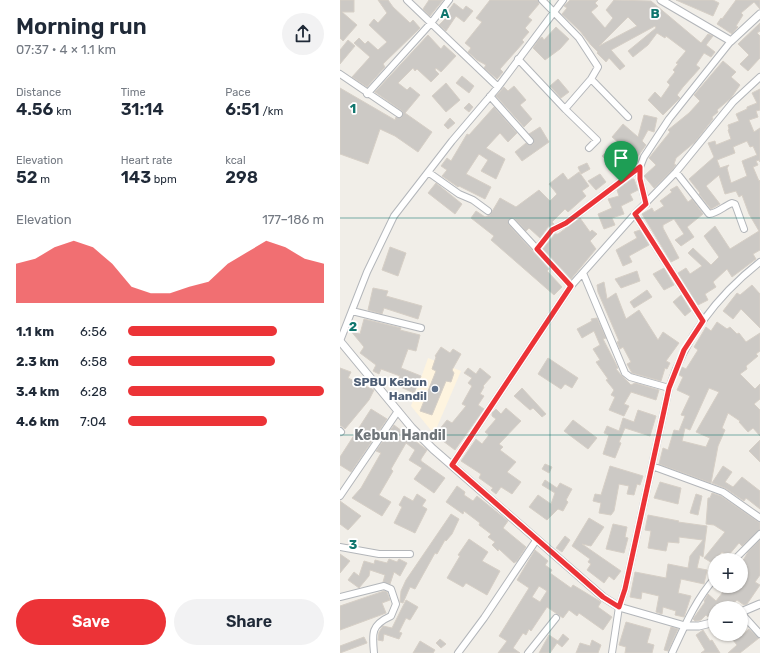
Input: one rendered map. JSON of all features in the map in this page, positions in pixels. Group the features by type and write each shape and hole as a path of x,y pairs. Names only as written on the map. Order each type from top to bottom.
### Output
{"street":[{"path":"407,0 498,87"},
{"path":"367,94 431,23 449,0"},
{"path":"542,0 579,38 598,67 591,79 566,109"},
{"path":"563,0 498,87 394,216 367,272 340,341 398,411 433,449 603,597 619,607 685,626 699,626 708,624"},
{"path":"661,0 731,41"},
{"path":"646,204 640,179 640,167 644,157 669,119 731,41 760,14"},
{"path":"518,59 597,140 589,148"},
{"path":"340,74 398,114"},
{"path":"452,465 571,286 635,214 676,172 733,102 760,77"},
{"path":"591,79 628,117"},
{"path":"490,96 530,141"},
{"path":"537,249 552,230 566,223 640,167"},
{"path":"428,172 459,194 473,200 488,210"},
{"path":"676,172 709,214 715,213 727,204 735,204 744,229"},
{"path":"635,214 703,321"},
{"path":"512,222 571,286"},
{"path":"612,653 619,607 625,589 669,388 684,350 703,321 737,280 760,262"},
{"path":"583,274 625,373 630,377 669,388"},
{"path":"352,311 421,328"},
{"path":"340,496 398,411"},
{"path":"652,466 723,492 760,518"},
{"path":"741,553 760,534"},
{"path":"458,653 538,539"},
{"path":"340,547 379,554 410,554"},
{"path":"340,597 384,586 391,589 396,604 391,616 382,620 374,629 372,637 374,653"},
{"path":"672,653 685,626 708,587"},
{"path":"748,609 760,604"},
{"path":"528,653 556,618"},
{"path":"748,620 760,634"}],"shaded area":[{"name":"SPBU Kebun Handil","path":"428,358 461,371 434,434 411,406"}],"building":[{"path":"340,0 354,0 354,12 342,12 357,25 343,41 340,38"},
{"path":"378,0 388,0 393,7 410,23 413,20 420,28 383,64 385,67 367,87 352,77 370,57 354,43 359,38 365,44 368,41 378,50 387,42 369,25 374,19 378,23 387,13"},
{"path":"429,0 443,0 430,16 423,9"},
{"path":"490,0 538,0 539,4 528,17 532,20 525,28 529,32 522,40 524,42 500,69 503,72 497,79 484,68 486,65 477,60 468,52 471,48 465,43 482,22 476,18"},
{"path":"570,0 598,0 595,3 598,6 591,12 605,28 613,18 606,10 614,0 651,1 701,43 708,34 713,36 706,45 715,52 711,57 704,53 696,65 700,68 677,95 680,98 663,115 648,100 655,92 661,98 670,85 667,82 675,72 673,70 678,64 676,63 686,51 666,36 665,38 657,33 648,45 633,57 628,51 656,28 655,26 611,50 625,66 620,70 609,58 606,62 580,31 562,14 567,8 564,6","holes":["628,17 637,26 599,46"]},
{"path":"676,0 713,0 719,3 713,16"},
{"path":"736,0 760,0 760,9 754,2 741,13 743,15 736,26 738,27 732,34 717,24"},
{"path":"454,3 463,10 466,6 473,11 464,22 456,16 446,31 439,25 446,18 444,17"},
{"path":"760,23 760,31 757,33 760,36 760,58 748,71 740,64 749,55 738,44"},
{"path":"556,27 569,39 560,49 545,60 533,48 539,39 542,37 544,40"},
{"path":"428,35 441,49 444,45 456,56 441,72 436,68 435,70 439,74 431,82 417,69 415,71 413,68 398,83 407,90 410,87 420,95 405,113 432,132 418,152 395,136 380,129 368,164 340,154 340,88 395,120 396,117 401,118 403,114 402,111 375,92"},
{"path":"348,40 355,46 340,64 340,50"},
{"path":"723,61 736,72 731,77 740,85 731,98 717,110 718,112 712,117 713,119 695,142 676,158 674,164 676,165 673,169 654,188 644,176 656,165 649,158 670,132 668,130 689,113 700,101 694,95"},
{"path":"462,76 474,86 469,93 456,83"},
{"path":"558,79 569,92 561,98 550,86"},
{"path":"446,83 460,100 446,112 432,96"},
{"path":"514,86 526,100 520,105 532,119 524,127 496,96 504,87 508,91"},
{"path":"760,89 760,110 756,111 758,117 749,120 754,132 760,128 760,162 759,160 756,161 758,165 753,167 759,181 760,180 760,250 753,254 756,259 732,277 727,269 713,282 716,287 705,294 708,300 698,305 678,273 686,268 690,274 702,266 688,253 693,248 711,265 719,257 704,236 715,226 730,249 759,231 749,214 742,195 739,197 736,191 725,194 719,175 706,186 720,204 711,209 689,179 714,157 708,143 715,141 716,145 731,139 728,125 739,121 736,114 757,103 752,93","holes":["747,141 750,147 753,146 757,155 742,161 747,176 731,183 727,168 729,165 720,168 717,160 735,153 733,147"]},
{"path":"469,103 473,107 469,112 464,108"},
{"path":"494,107 517,133 508,142 500,133 486,148 505,159 496,179 481,171 488,160 479,154 466,174 491,187 485,199 459,186 458,187 442,176 447,170 441,166 447,158 451,161 467,134 469,135"},
{"path":"644,115 657,118 654,132 648,130 642,141 646,145 636,159 634,157 632,160 626,153 628,151 612,137 623,124 638,137"},
{"path":"450,118 455,123 448,129 444,125"},
{"path":"540,127 549,142 522,161 515,152 526,143 529,145 533,144 534,140 529,134"},
{"path":"609,149 617,156 607,161 602,156"},
{"path":"618,157 623,163 616,170 610,164"},
{"path":"587,163 590,169 581,174 578,167"},
{"path":"579,172 589,186 582,191 586,196 568,212 565,209 552,222 554,224 548,227 540,238 529,228 526,231 514,218 511,218 508,221 509,225 549,269 547,271 562,287 554,295 491,240 494,236 471,218 476,211 485,217 490,215 500,198 516,207 539,190 550,201 557,194 549,184 563,173 568,180"},
{"path":"600,174 606,182 596,190 588,181"},
{"path":"634,179 638,190 630,194 633,200 621,206 624,214 612,218 615,225 604,229 598,214 612,208 608,199 619,196 617,190"},
{"path":"436,183 462,204 455,214 428,193"},
{"path":"677,186 688,202 692,199 703,214 687,227 694,237 681,246 675,240 684,234 674,219 663,225 663,228 679,258 671,262 642,214 652,208 654,212 664,206 660,201 672,192 670,190"},
{"path":"580,218 590,232 592,230 597,234 590,241 596,249 571,279 543,249 555,234 558,234"},
{"path":"640,230 649,245 629,256 632,262 623,266 616,250 637,238 634,232"},
{"path":"390,247 406,253 398,276 382,270"},
{"path":"664,268 674,285 664,290 653,274"},
{"path":"637,271 640,281 621,288 615,279"},
{"path":"604,282 607,299 616,293 626,319 639,310 658,340 663,332 679,343 666,361 670,363 667,369 665,368 661,381 632,373 627,364 631,362 623,347 620,349 617,342 619,341 598,292 597,285"},
{"path":"752,285 760,294 760,328 741,309 733,319 723,311 737,293 740,295"},
{"path":"373,288 388,291 386,296 422,306 418,319 384,308 382,314 368,310"},
{"path":"647,290 652,297 634,308 630,302"},
{"path":"681,295 691,311 685,316 673,302"},
{"path":"597,318 606,338 603,339 618,368 616,369 622,376 631,385 635,383 659,390 656,400 631,392 624,404 629,406 624,416 609,410 615,397 611,395 614,390 606,380 608,379 596,362 600,360 593,349 600,345 594,331 582,338 577,329 592,321 591,319"},
{"path":"364,319 401,328 400,330 420,335 416,351 408,349 401,368 421,376 414,393 396,385 400,376 381,369 379,374 373,371 376,365 360,353 364,347 350,330 360,334"},
{"path":"717,322 727,329 730,327 737,334 739,333 746,342 760,333 760,351 756,354 758,356 746,366 747,369 740,374 755,389 760,384 760,399 754,404 760,410 760,436 753,428 748,432 739,422 740,421 728,413 722,428 725,430 718,446 711,483 659,464 663,448 668,450 674,430 679,431 685,416 681,415 690,396 677,390 683,377 679,375 680,371 682,367 686,369 698,350 694,347 706,327 711,331","holes":["709,388 719,392 696,432 710,438 706,447 682,441 685,428 690,430"]},
{"path":"441,347 450,353 453,349 461,354 452,370 454,373 451,382 446,381 432,415 420,411 436,371 432,369 435,356"},
{"path":"548,358 578,378 572,388 565,384 561,389 538,374"},
{"path":"340,368 351,372 348,378 374,390 369,400 345,429 340,425"},
{"path":"468,368 476,374 480,368 491,377 483,386 484,387 480,394 484,396 478,405 484,409 455,450 435,435 447,420 452,423 466,406 462,404 472,386 468,383 472,378 464,373"},
{"path":"522,388 546,414 542,417 533,408 530,410 514,396"},
{"path":"506,408 521,421 499,444 503,447 500,450 516,462 507,472 521,482 512,494 501,487 496,494 491,490 493,488 479,478 481,474 461,461 476,439 482,444 489,435 485,432 496,419 492,416 492,413 496,409 501,414"},
{"path":"371,409 387,419 351,472 340,465 340,457"},
{"path":"638,410 656,416 650,436 625,428 619,442 621,443 615,458 603,454 609,435 604,433 607,426 619,431 623,418 634,422"},
{"path":"573,420 597,438 588,449 564,431"},
{"path":"394,425 427,450 421,461 445,478 434,493 414,479 422,468 409,460 415,450 406,443 391,469 393,471 379,495 391,502 382,516 352,498 361,488 381,453 376,451"},
{"path":"760,440 760,462 749,451"},
{"path":"545,464 552,467 549,473 542,469"},
{"path":"610,466 643,476 640,485 637,484 634,495 627,494 629,486 619,484 614,511 611,515 599,513 601,503 593,501 595,494 601,495"},
{"path":"723,466 732,472 725,482 733,487 742,477 760,491 760,509 746,498 744,501 725,488 712,483"},
{"path":"545,480 557,488 560,483 572,489 566,500 568,502 563,511 558,509 547,520 529,507 538,495 551,504 555,493 542,485"},
{"path":"660,482 681,488 678,504 654,498"},
{"path":"457,486 465,492 464,495 473,501 477,496 508,521 503,528 526,547 517,561 514,563 499,549 498,551 492,545 495,542 488,537 491,534 479,525 480,523 464,511 463,514 446,502"},
{"path":"712,493 721,496 760,523 760,530 742,546 739,543 731,553 708,553 725,532 714,525 706,524 708,498 710,498"},
{"path":"417,494 426,500 422,506 427,509 415,533 394,523 402,507 399,505 404,496 413,501"},
{"path":"696,494 702,496 698,515 690,513"},
{"path":"340,501 361,516 348,530 340,524"},
{"path":"451,514 459,519 452,534 446,541 445,540 437,554 435,553 415,589 410,587 403,603 400,602 401,591 406,580"},
{"path":"648,515 679,521 678,522 707,526 703,557 700,555 697,568 707,570 704,584 681,579 678,593 691,596 684,617 675,615 676,611 663,607 662,614 656,612 659,596 642,592 641,599 630,597 635,572 666,578 668,564 688,568 690,556 703,540 679,537 679,543 668,542 666,551 648,548 651,531 645,530"},
{"path":"589,518 604,527 591,546 582,544 621,571 614,580 609,576 604,583 587,570 591,564 588,562 590,559 572,546"},
{"path":"613,524 627,527 625,537 628,538 624,553 606,549"},
{"path":"565,536 570,540 562,552 556,548"},
{"path":"469,539 488,552 482,561 500,571 487,595 466,583 463,587 447,578 460,556 458,555"},
{"path":"760,540 760,575 755,582 760,585 748,603 748,601 737,600 716,601 722,593 748,593 748,552"},
{"path":"535,550 548,561 545,565 552,570 550,573 571,588 573,585 601,602 598,607 612,617 603,630 579,613 577,616 569,610 563,618 547,607 531,631 529,629 526,635 523,633 513,648 520,653 498,653 507,641 499,636 529,588 517,580","holes":["539,586 547,591 540,602 532,597"]},
{"path":"708,553 708,560 704,558"},
{"path":"340,554 350,561 340,573"},
{"path":"389,559 397,562 399,559 407,563 400,576 394,572 390,584 383,582 385,575 370,570 369,576 359,588 348,580 354,572 359,576 364,561 374,564 375,560 387,563"},
{"path":"384,591 387,592 390,600 382,603 386,613 340,630 340,606"},
{"path":"708,594 716,601 708,601 708,617 706,615 701,620 695,621 693,619 705,602 704,601"},
{"path":"406,600 418,607 410,620 406,618 399,632 402,633 399,639 384,634 383,641 378,640 379,632 383,626 392,628"},
{"path":"626,622 651,629 647,643 654,645 652,653 625,653 626,647 619,645"},
{"path":"671,627 678,629 668,651 664,650"},
{"path":"749,629 759,638 740,653 728,653 737,645 734,641 748,641"},
{"path":"703,630 708,638 708,641 713,641 720,653 701,653 705,650 696,635"},
{"path":"563,634 569,639 562,647 557,643 550,653 539,653 549,635 558,641"},
{"path":"364,637 367,643 340,653 340,646"},
{"path":"440,639 446,644 441,648 436,643"},
{"path":"592,640 601,645 598,653 576,653 580,643 590,646"},
{"path":"420,641 435,650 433,653 413,653"}],"place":[{"name":"SPBU Kebun Handil","path":"435,389"}],"district":[{"name":"Kebun Handil","path":"400,435"}],"route":[{"path":"640,167 640,179 646,204 635,214 703,321 684,350 669,388 625,589 619,607 603,597 452,465 571,286 537,249 552,230 566,223 621,182 640,167"}]}
